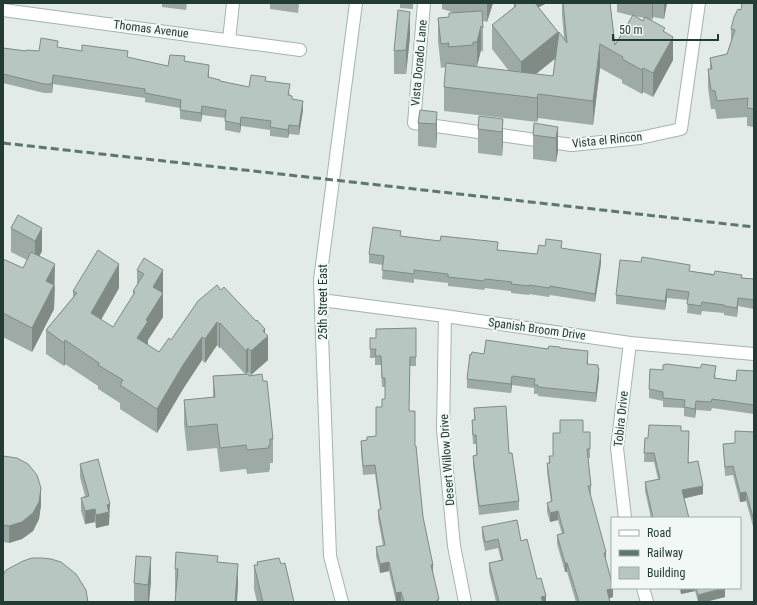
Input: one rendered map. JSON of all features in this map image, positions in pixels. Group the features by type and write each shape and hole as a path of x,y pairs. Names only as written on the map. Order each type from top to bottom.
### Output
{"street":[{"path":"229,40 233,3"},
{"name":"25th Street East","path":"342,602 330,556 320,280 356,3"},
{"name":"Vista Dorado Lane","path":"414,123 424,3"},
{"name":"Vista el Rincon","path":"414,123 572,145 640,138 681,129 699,3"},
{"name":"Thomas Avenue","path":"3,10 300,50"},
{"name":"Spanish Broom Drive","path":"321,300 446,316 630,343 754,354"},
{"name":"Desert Willow Drive","path":"446,316 443,429 454,546 465,602"},
{"name":"Tobira Drive","path":"625,517 617,448 630,343"},
{"path":"643,589 647,602"}],"building":[{"path":"517,3 535,3 558,32 521,62 492,25 516,6 514,5"},
{"path":"563,3 610,3 615,45 633,15 643,21 645,17 665,28 663,31 673,37 653,73 643,68 642,70 600,44 593,101 538,94 537,98 444,87 446,63 553,76 559,32 567,43"},
{"path":"742,3 754,3 754,109 747,108 748,98 717,101 715,91 711,90 708,69 712,69 710,58 727,54 735,30 731,29 734,17 738,9 741,10"},
{"path":"398,10 410,12 406,50 394,51"},
{"path":"482,11 483,28 481,26 477,42 473,42 473,45 448,47 449,43 441,44 438,18 449,17 449,13"},
{"path":"41,38 58,41 57,47 82,51 82,45 128,51 127,57 168,66 170,55 185,56 184,61 209,65 208,77 249,87 251,75 266,77 265,81 290,84 288,95 292,96 292,99 303,101 299,126 289,125 288,130 270,127 271,121 241,117 240,124 225,121 226,110 202,106 201,113 180,110 181,100 145,93 145,89 53,75 52,84 44,84 3,74 3,48 39,51"},
{"path":"420,110 437,112 436,124 418,123"},
{"path":"479,116 503,119 502,132 478,129"},
{"path":"534,123 558,127 556,138 533,135"},
{"path":"18,215 42,228 35,241 11,228"},
{"path":"373,227 401,231 400,236 440,241 441,236 498,242 497,250 537,254 539,245 545,246 546,239 562,241 561,248 601,254 595,294 550,286 549,288 511,284 512,282 485,279 484,281 448,277 448,274 414,270 414,274 382,270 384,256 369,254"},
{"path":"98,250 119,264 91,313 113,327 135,292 133,291 144,274 137,270 144,258 163,270 153,287 163,293 146,320 148,321 137,338 159,352 169,338 171,340 198,301 217,285 221,290 224,287 256,321 257,320 265,329 263,331 268,336 251,351 248,348 246,351 220,323 219,324 217,322 205,339 202,337 183,365 157,409 120,385 123,380 98,365 99,363 65,340 64,343 46,330 77,293 73,291"},
{"path":"31,252 55,264 46,281 54,285 32,328 3,313 3,259 23,268"},
{"path":"642,257 690,265 689,271 714,275 715,271 742,275 741,278 754,279 754,300 738,298 737,308 702,302 701,306 687,304 689,292 667,289 665,301 616,295 620,260 641,262"},
{"path":"416,328 416,357 410,357 409,411 415,411 415,446 423,517 433,565 431,565 439,599 437,602 404,602 401,592 396,593 389,562 380,564 376,547 385,545 378,510 381,509 375,465 363,466 361,441 367,440 367,437 376,436 376,407 382,407 382,399 385,399 385,378 382,378 381,356 375,356 376,349 370,349 370,338 376,338 376,329"},
{"path":"486,340 548,349 549,346 588,351 587,364 598,365 599,368 596,393 538,387 538,385 534,385 535,379 512,376 511,384 467,379 470,354 471,355 472,352 484,354"},
{"path":"666,364 700,368 702,364 716,366 714,378 736,381 737,370 754,371 754,405 712,399 711,402 696,401 695,409 684,407 685,400 663,398 663,392 649,389 650,369 663,370 663,365"},
{"path":"249,374 249,376 262,374 263,381 267,381 273,439 270,439 270,446 268,446 269,448 247,450 246,445 220,448 217,424 187,427 184,400 215,397 213,376"},
{"path":"506,406 509,453 512,453 519,501 479,506 473,456 477,455 476,435 473,435 472,420 475,420 474,408"},
{"path":"560,420 583,420 583,432 590,432 590,449 587,449 591,486 588,486 606,552 604,553 611,579 611,589 607,590 610,602 579,602 557,535 564,533 558,511 550,513 547,503 552,501 547,463 550,463 549,456 553,456 553,433 560,433"},
{"path":"649,425 681,426 681,431 689,431 688,463 698,461 703,486 682,490 689,517 653,517 645,482 660,479 654,453 644,453 645,438 648,438"},
{"path":"735,431 754,432 754,521 746,492 740,493 733,466 725,467 723,444 735,443"},
{"path":"3,456 17,458 28,464 37,475 41,488 39,502 33,513 22,522 9,526 3,525"},
{"path":"98,459 110,504 107,505 109,512 96,515 95,509 85,511 81,498 89,496 80,464"},
{"path":"517,520 521,541 527,539 537,579 541,578 546,596 541,597 543,602 499,602 489,563 503,560 498,539 485,542 482,527"},
{"path":"176,552 218,556 217,562 238,564 235,602 175,602 178,569 175,569"},
{"path":"136,556 151,557 148,585 134,583"},
{"path":"32,558 51,559 61,562 76,574 86,590 88,602 3,602 3,575 6,570"},
{"path":"279,558 281,564 285,563 294,602 263,602 254,565 258,565 257,562"},
{"path":"696,589 720,589 698,595"}],"railway":[{"path":"3,143 754,227"}]}
